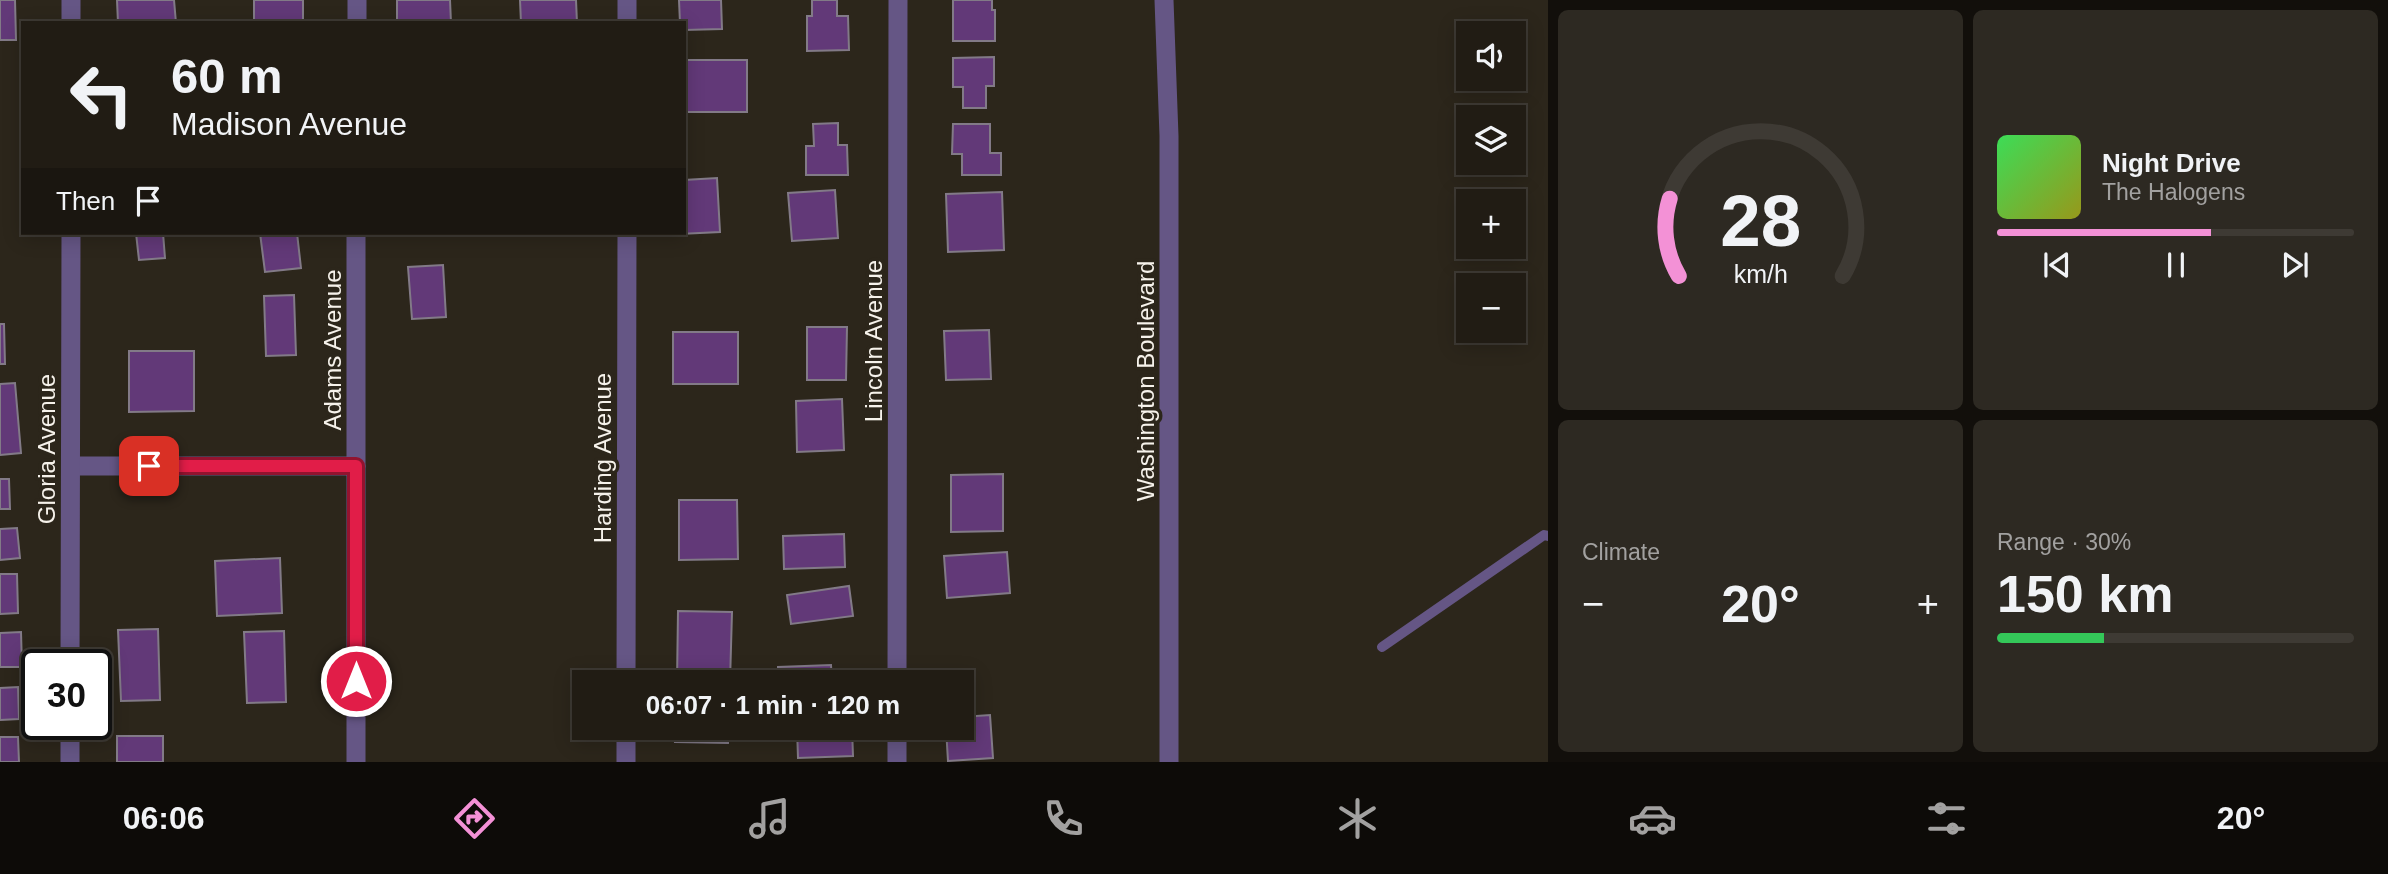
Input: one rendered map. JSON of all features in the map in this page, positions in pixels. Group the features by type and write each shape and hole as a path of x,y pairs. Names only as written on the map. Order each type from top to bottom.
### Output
{"street":[{"path":"71,0 71,21"},
{"path":"357,0 357,21"},
{"path":"627,0 627,21"},
{"name":"Lincoln Avenue","path":"897,670 898,0"},
{"name":"Washington Boulevard","path":"1164,0 1169,136 1169,762"},
{"name":"Gloria Avenue","path":"71,235 71,649"},
{"name":"Adams Avenue","path":"356,235 356,762"},
{"name":"Harding Avenue","path":"626,670 627,235"},
{"path":"71,466 356,466"},
{"path":"70,740 70,762"},
{"path":"626,740 626,762"},
{"path":"897,740 897,762"}],"lane":[{"path":"1382,647 1544,536 1548,536"}],"building":[{"path":"0,0 15,0 16,40 0,40"},
{"path":"117,0 174,0 176,21 118,21"},
{"path":"254,0 303,0 303,21 254,21"},
{"path":"397,0 450,0 451,21 397,21"},
{"path":"520,0 576,0 577,21 521,21"},
{"path":"679,0 721,0 722,29 686,30 686,21 680,21"},
{"path":"812,0 837,0 837,16 848,16 849,50 807,51 807,16 812,16"},
{"path":"953,0 992,0 992,10 995,10 995,41 953,41"},
{"path":"994,57 994,86 986,86 986,108 963,108 963,87 953,87 953,58"},
{"path":"686,60 747,60 747,112 686,112"},
{"path":"838,123 838,145 847,145 848,175 806,175 806,146 814,146 813,124"},
{"path":"953,124 990,124 990,153 1001,153 1001,175 962,175 962,154 952,154"},
{"path":"717,178 720,232 686,234 686,180"},
{"path":"835,190 838,238 792,241 788,193"},
{"path":"1002,192 1004,250 948,252 946,194"},
{"path":"136,235 163,235 165,258 139,260"},
{"path":"260,235 297,235 301,268 265,272"},
{"path":"443,265 446,317 412,319 408,267"},
{"path":"294,295 296,355 266,356 264,296"},
{"path":"0,324 4,324 5,364 0,364"},
{"path":"807,327 847,327 846,380 807,380"},
{"path":"989,330 991,379 946,380 944,331"},
{"path":"673,332 738,332 738,384 673,384"},
{"path":"129,351 194,351 194,411 129,412"},
{"path":"15,383 21,453 0,455 0,384"},
{"path":"842,399 844,450 797,452 796,401"},
{"path":"1003,474 1003,531 951,532 951,475"},
{"path":"0,479 9,479 10,509 0,509"},
{"path":"679,500 737,500 738,559 679,560"},
{"path":"17,528 20,558 0,560 0,529"},
{"path":"844,534 845,567 784,569 783,536"},
{"path":"1007,552 1010,593 947,598 944,556"},
{"path":"280,558 282,613 217,616 215,561"},
{"path":"0,574 17,574 18,613 0,614"},
{"path":"849,586 853,616 791,624 787,595"},
{"path":"678,611 732,612 730,670 677,670"},
{"path":"158,629 160,700 121,701 118,630"},
{"path":"284,631 286,702 247,703 244,632"},
{"path":"21,632 21,667 0,667 0,633"},
{"path":"831,665 831,670 778,670 778,667"},
{"path":"18,687 19,719 0,720 0,688"},
{"path":"990,715 993,758 948,761 947,740 974,740 974,716"},
{"path":"117,736 163,736 163,762 117,762"},
{"path":"0,737 18,737 19,762 0,762"},
{"path":"675,740 728,740 728,743"},
{"path":"797,740 852,740 853,756 798,758"}],"route":[{"path":"149,466 356,466 356,681"}]}
